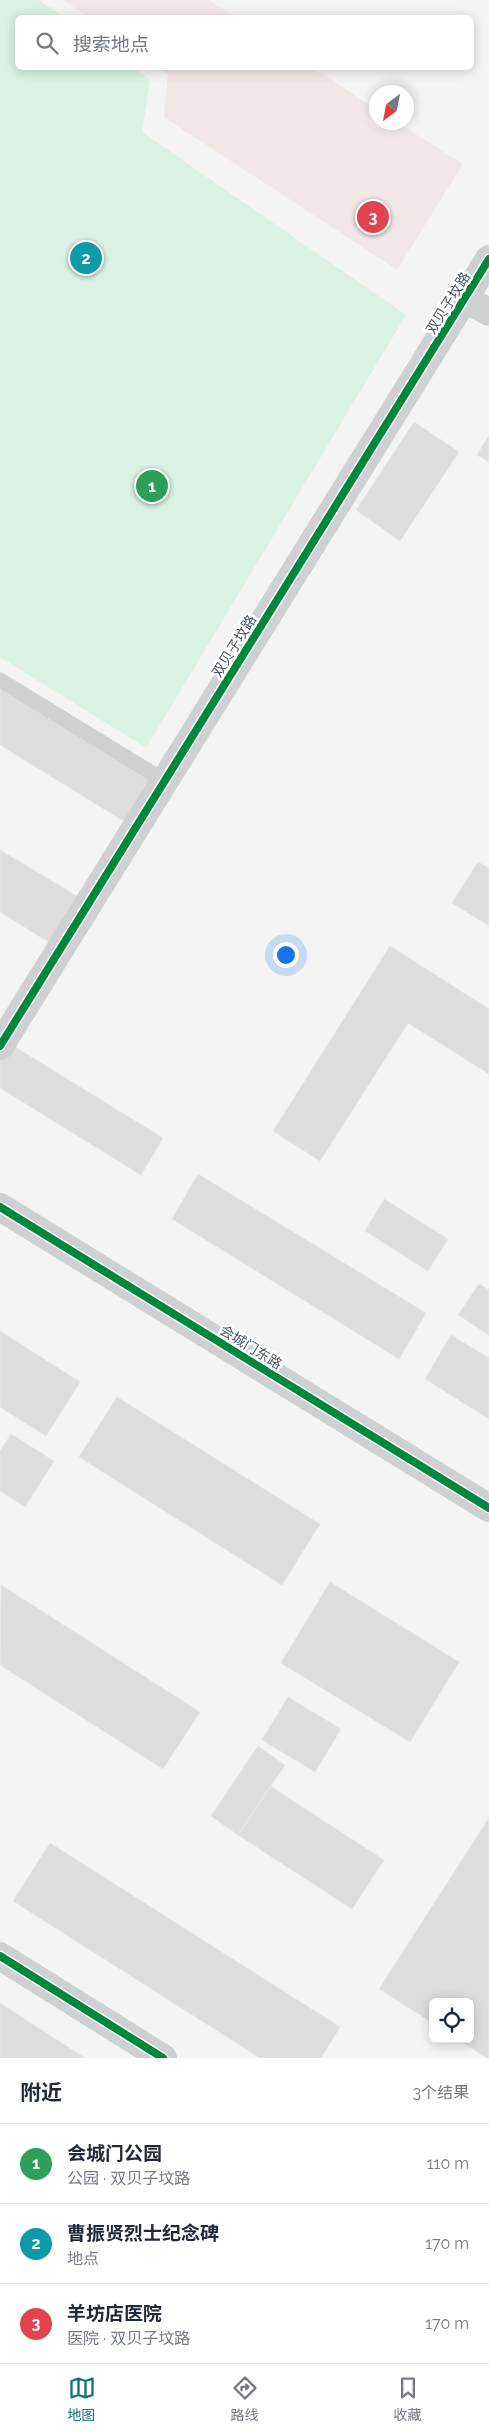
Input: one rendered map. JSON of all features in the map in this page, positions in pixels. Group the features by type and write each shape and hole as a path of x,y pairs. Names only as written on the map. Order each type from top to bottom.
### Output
{"street":[{"name":"双贝子坟路","path":"0,1046 489,260"},
{"path":"465,298 489,312"},
{"name":"会城门东路","path":"0,1207 489,1508"},
{"path":"0,1956 163,2058"}],"lane":[{"path":"0,680 164,781"}],"shaded area":[{"path":"63,0 209,0 233,15 85,15"},
{"path":"161,70 316,70 369,104 369,130 409,130 463,164 397,270 164,117 168,74"}],"green space":[{"path":"0,0 39,0 60,15 15,15 15,70 136,70 150,80 142,132 406,315 146,748 0,657"}],"building":[{"path":"414,422 459,452 400,541 356,510"},
{"path":"489,435 489,462 477,455"},
{"path":"0,683 153,776 125,822 0,745"},
{"path":"0,850 82,899 55,946 0,912"},
{"path":"478,862 489,868 489,926 452,903"},
{"path":"390,946 489,1009 489,1074 408,1023 320,1161 273,1131"},
{"path":"7,1042 163,1138 141,1175 0,1088 0,1053"},
{"path":"198,1174 426,1313 399,1359 172,1219"},
{"path":"384,1199 448,1239 428,1271 365,1231"},
{"path":"479,1284 489,1290 489,1335 458,1315"},
{"path":"0,1331 80,1382 46,1436 0,1407"},
{"path":"451,1335 489,1358 489,1419 425,1379"},
{"path":"117,1397 320,1524 282,1585 79,1457"},
{"path":"11,1434 54,1461 25,1507 0,1491 0,1451"},
{"path":"330,1582 459,1662 410,1742 281,1663"},
{"path":"1,1585 200,1712 163,1769 0,1665"},
{"path":"288,1697 341,1729 315,1772 262,1740"},
{"path":"258,1746 285,1765 238,1835 211,1816"},
{"path":"270,1786 384,1860 352,1909 238,1835"},
{"path":"489,1818 489,2058 463,2043 474,2043 474,1998 429,1998 429,2020 379,1989"},
{"path":"50,1843 340,2027 321,2058 260,2058 13,1901"},
{"path":"0,2003 85,2058 0,2058"}],"cycle path":[{"path":"0,1046 489,259"},
{"path":"0,1207 489,1508"},
{"path":"0,1956 163,2058"}],"place":[{"name":"羊坊店医院","path":"373,217"},
{"name":"曹振贤烈士纪念碑","path":"86,258"},
{"name":"会城门公园","path":"152,486"}]}
